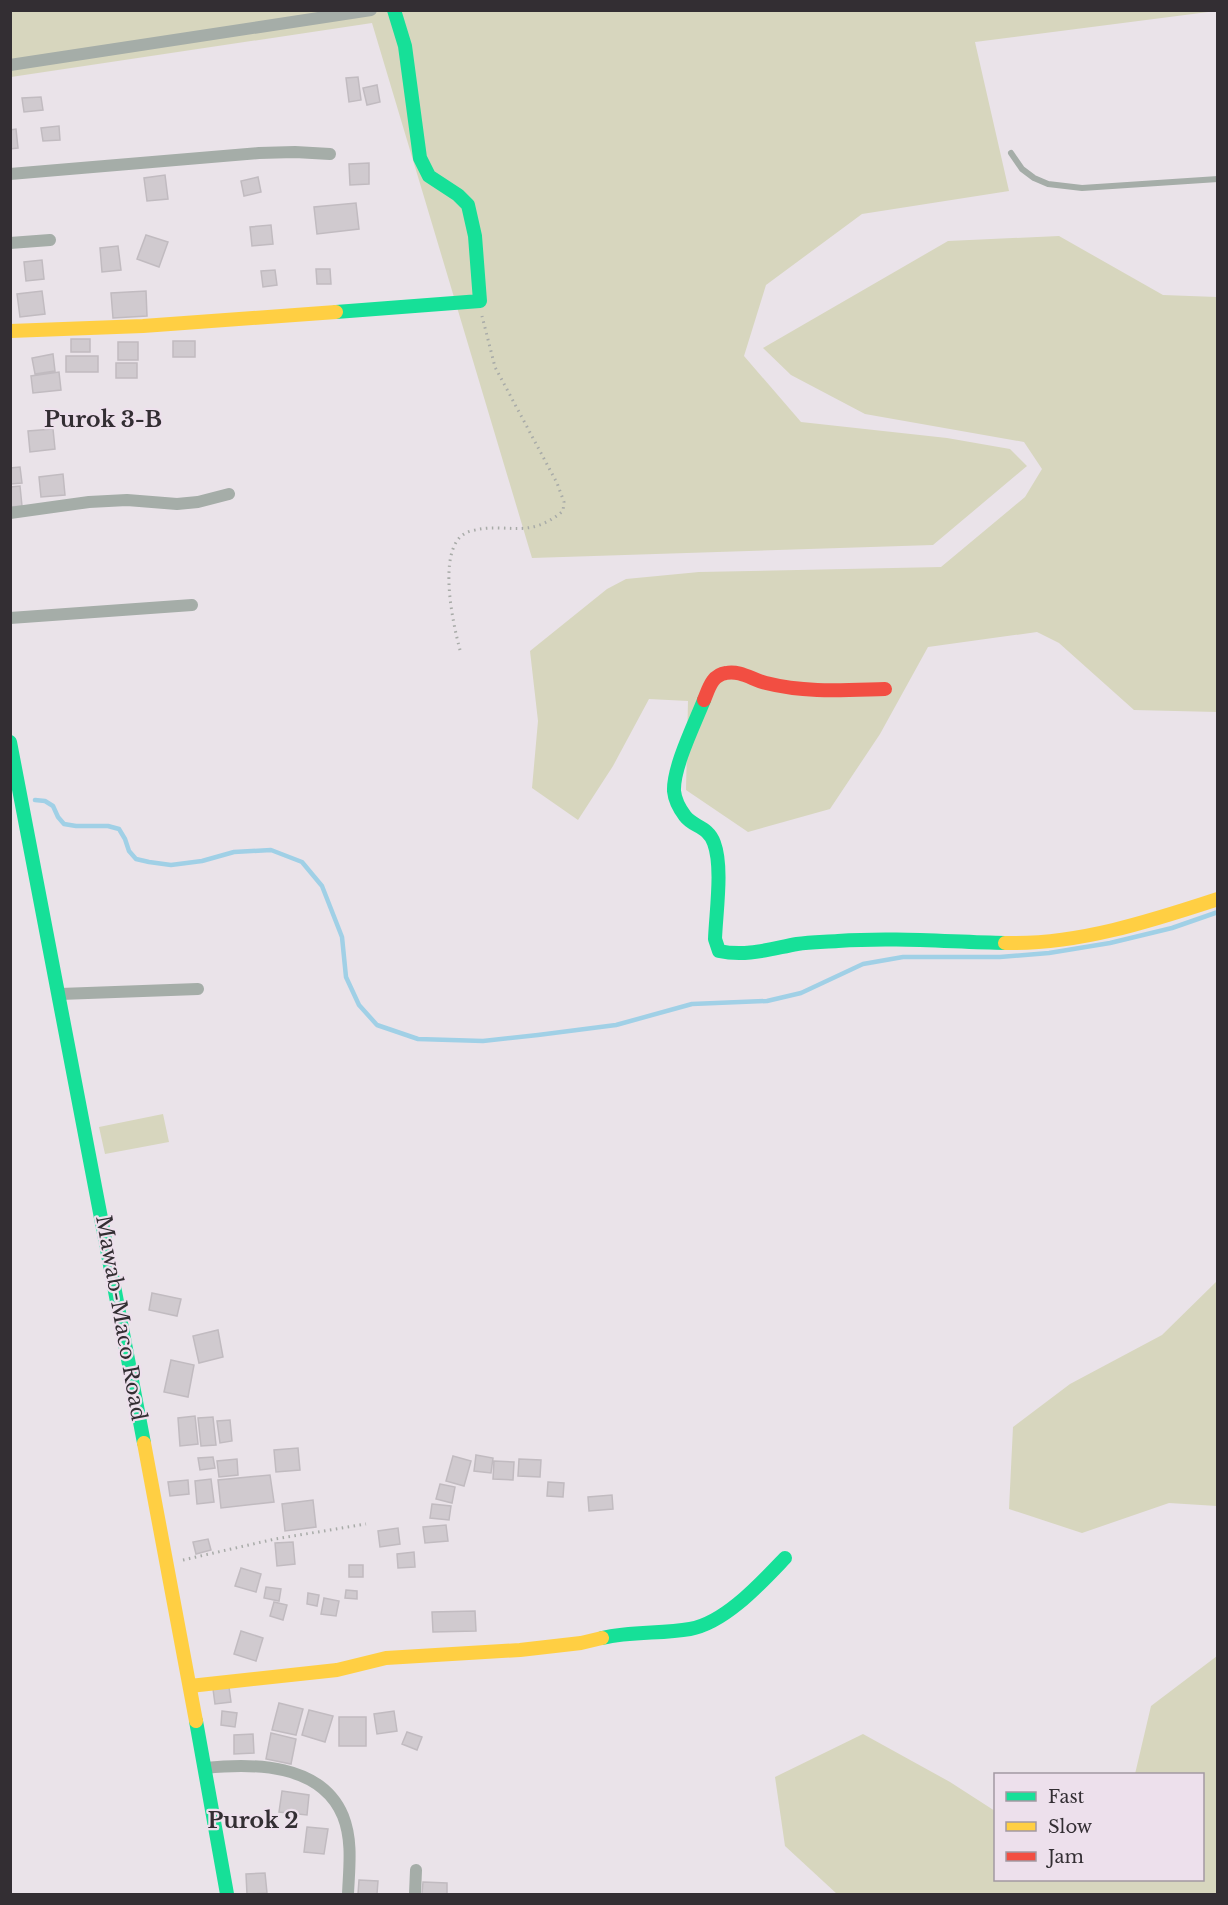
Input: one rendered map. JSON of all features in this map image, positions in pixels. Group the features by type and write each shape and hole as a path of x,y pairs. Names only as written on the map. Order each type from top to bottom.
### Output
{"street":[{"path":"10,65 371,10"},
{"path":"10,331 143,326 480,301 472,218 468,205 456,192 436,182 425,172 420,158 405,46 394,10"},
{"path":"10,174 259,153 330,154"},
{"path":"10,243 50,240"},
{"path":"10,513 89,502 127,500 177,504 198,502 229,494"},
{"path":"10,618 192,605"},
{"path":"885,689 824,691 786,688 757,681 740,673 728,672 719,675 711,683 677,770 674,790 677,805 687,819 703,827 713,840 718,856 714,939 719,951 734,956 807,943 873,940 1039,942 1099,931 1218,899"},
{"name":"Mawab-Maco Road","path":"10,742 60,994 227,1894"},
{"path":"60,994 198,989"},
{"path":"190,1686 337,1670 386,1658 520,1650 581,1643 624,1633 690,1629 708,1623 724,1613 762,1582 785,1558"},
{"path":"205,1768 235,1764 271,1768 312,1781 330,1795 343,1816 348,1836 350,1860 348,1894"},
{"path":"415,1894 416,1870"}],"lane":[{"path":"1011,153 1022,169 1048,184 1082,188 1218,179"}],"path":[{"path":"459,650 449,599 450,562 453,548 463,535 471,531 522,530 542,525 563,511 564,502 557,483 495,367 483,323 480,301"},
{"path":"166,1564 275,1539 366,1524"}],"green space":[{"path":"11,11 1216,11 975,42 1009,191 862,214 766,285 744,356 801,422 947,438 1010,449 1027,466 933,545 532,558 372,23 11,77"},
{"path":"1059,236 1163,295 1217,297 1217,712 1134,710 1059,643 1037,632 928,647 880,734 830,809 748,832 686,790 688,701 649,699 613,766 578,820 532,788 538,721 530,651 607,589 626,579 699,572 941,567 1025,497 1042,469 1024,442 865,414 791,375 763,348 948,241"},
{"path":"163,1114 169,1142 105,1154 99,1127"},
{"path":"1217,1281 1217,1506 1169,1503 1082,1533 1009,1509 1013,1427 1070,1384 1162,1335"},
{"path":"1217,1656 1217,1894 837,1894 785,1846 775,1777 863,1734 950,1782 994,1810 994,1881 1204,1881 1204,1773 1135,1773 1151,1706"}],"building":[{"path":"358,77 361,100 349,102 346,78"},
{"path":"377,85 380,102 367,105 363,88"},
{"path":"41,97 43,110 24,112 22,98"},
{"path":"59,126 60,140 43,141 41,128"},
{"path":"16,129 18,148 10,149 10,130"},
{"path":"369,163 369,184 350,185 349,164"},
{"path":"165,175 168,199 147,201 144,178"},
{"path":"258,177 261,192 244,196 241,181"},
{"path":"356,203 359,229 317,234 314,207"},
{"path":"271,225 273,244 252,246 250,227"},
{"path":"146,235 168,242 159,267 137,259"},
{"path":"118,246 121,270 102,272 100,248"},
{"path":"42,260 44,279 26,281 24,262"},
{"path":"316,269 330,269 331,284 317,284"},
{"path":"275,270 277,285 263,287 261,271"},
{"path":"42,291 45,314 20,317 17,294"},
{"path":"146,291 147,316 113,318 111,293"},
{"path":"71,339 90,339 90,352 71,352"},
{"path":"173,341 195,341 195,357 173,357"},
{"path":"118,342 138,342 138,360 118,360"},
{"path":"53,354 55,371 35,374 32,358"},
{"path":"66,356 98,356 98,372 66,372"},
{"path":"116,363 137,363 137,378 116,378"},
{"path":"59,372 61,390 33,393 31,376"},
{"path":"53,429 55,449 30,452 28,431"},
{"path":"20,467 22,483 10,484 10,468"},
{"path":"63,474 65,495 41,497 39,477"},
{"path":"20,486 22,506 10,507 10,487"},
{"path":"152,1293 181,1299 177,1316 149,1310"},
{"path":"218,1330 223,1357 199,1363 193,1336"},
{"path":"171,1360 194,1365 188,1397 164,1392"},
{"path":"195,1416 198,1444 180,1446 178,1418"},
{"path":"213,1417 216,1445 201,1446 198,1418"},
{"path":"230,1420 232,1441 220,1443 217,1421"},
{"path":"298,1448 300,1470 276,1472 274,1450"},
{"path":"476,1455 493,1458 491,1473 474,1471"},
{"path":"453,1456 471,1461 464,1486 446,1481"},
{"path":"213,1457 215,1468 200,1470 198,1458"},
{"path":"237,1459 238,1475 219,1477 217,1461"},
{"path":"519,1459 541,1460 540,1477 518,1476"},
{"path":"494,1461 514,1462 513,1480 493,1479"},
{"path":"270,1475 274,1502 221,1508 218,1480"},
{"path":"211,1479 214,1502 197,1504 195,1481"},
{"path":"188,1480 189,1494 170,1496 168,1482"},
{"path":"548,1482 564,1483 563,1497 547,1496"},
{"path":"440,1484 455,1487 452,1503 436,1499"},
{"path":"612,1495 613,1509 589,1511 588,1497"},
{"path":"313,1500 316,1527 285,1531 282,1504"},
{"path":"432,1504 451,1506 449,1520 430,1518"},
{"path":"446,1525 448,1541 425,1543 423,1527"},
{"path":"398,1528 400,1544 380,1547 378,1531"},
{"path":"208,1539 211,1550 196,1554 193,1542"},
{"path":"293,1542 295,1564 277,1566 275,1543"},
{"path":"414,1552 415,1567 398,1568 397,1554"},
{"path":"349,1565 363,1565 363,1577 349,1577"},
{"path":"241,1568 261,1574 256,1592 235,1586"},
{"path":"266,1587 281,1589 279,1601 264,1598"},
{"path":"346,1590 357,1591 357,1599 345,1598"},
{"path":"308,1593 319,1595 317,1606 307,1604"},
{"path":"324,1598 339,1601 336,1616 321,1614"},
{"path":"274,1602 287,1605 283,1620 270,1616"},
{"path":"475,1611 476,1631 433,1632 432,1612"},
{"path":"241,1631 263,1638 256,1661 234,1654"},
{"path":"229,1687 231,1702 215,1704 213,1689"},
{"path":"279,1703 303,1709 296,1735 272,1730"},
{"path":"309,1710 333,1716 325,1742 302,1735"},
{"path":"222,1711 237,1713 235,1727 221,1725"},
{"path":"394,1711 397,1731 377,1734 374,1714"},
{"path":"339,1717 366,1717 366,1746 339,1746"},
{"path":"407,1732 422,1737 417,1750 402,1744"},
{"path":"271,1733 296,1739 291,1764 266,1759"},
{"path":"253,1734 254,1753 234,1754 234,1735"},
{"path":"282,1791 309,1795 307,1815 279,1812"},
{"path":"307,1827 328,1829 324,1854 304,1852"},
{"path":"265,1873 267,1893 247,1894 246,1874"},
{"path":"359,1880 378,1881 377,1894 358,1894"},
{"path":"423,1882 447,1883 447,1894 422,1894"}],"waterway":[{"path":"35,800 45,801 53,806 64,824 108,826 119,829 129,851 136,859 171,865 202,861 234,852 271,850 302,862 322,886 342,937 346,977 359,1005 377,1025 418,1039 483,1041 616,1025 692,1004 767,1001 801,993 863,964 903,957 1000,957 1049,953 1110,943 1172,928 1218,912"}],"traffic: fast":[{"path":"336,312 480,301 475,236 468,205 458,195 429,176 420,158 405,46 394,10"},
{"path":"704,700 677,770 674,791 675,798 685,816 708,833 717,853 719,877 715,939 719,951 748,953 802,943 859,940 1005,943"},
{"path":"10,742 144,1443"},
{"path":"602,1638 624,1634 679,1631 703,1625 742,1601 785,1558"},
{"path":"196,1721 227,1894"}],"traffic: slow":[{"path":"10,331 143,326 336,312"},
{"path":"1005,943 1032,943 1086,936 1140,923 1218,899"},
{"path":"144,1443 196,1721"},
{"path":"190,1686 337,1670 386,1658 520,1650 581,1643 602,1638"}],"traffic: jam":[{"path":"704,700 714,679 721,674 731,672 766,683 795,688 885,689"}],"district":[{"name":"Purok 3-B","path":"103,419"},
{"name":"Purok 2","path":"253,1820"}]}
